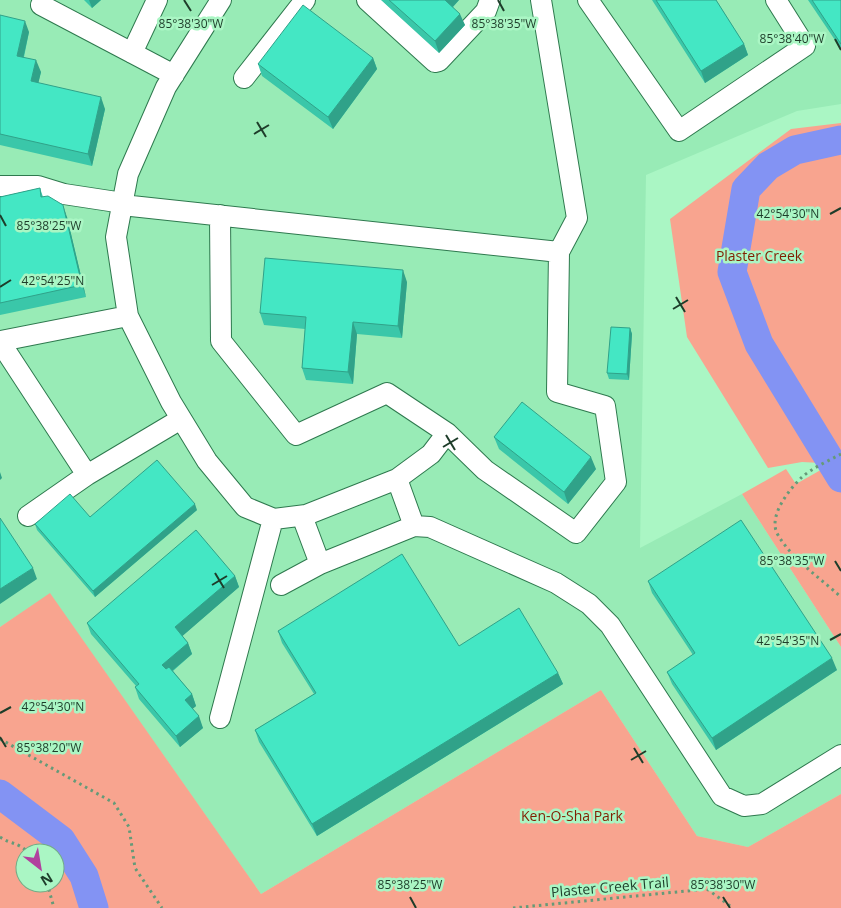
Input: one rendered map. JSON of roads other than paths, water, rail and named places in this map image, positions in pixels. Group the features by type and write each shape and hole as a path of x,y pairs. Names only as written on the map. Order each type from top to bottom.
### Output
{"street":[{"path":"132,53 157,0"},
{"path":"221,0 166,87 128,174 116,237 128,316 181,419 207,461 245,507 273,518 302,516 397,479 431,454 446,434"},
{"path":"244,78 305,0"},
{"path":"367,0 435,62 439,61 486,10 490,0"},
{"path":"220,215 221,342 296,435 387,393 446,434 485,470 576,533 616,482 605,406 557,392 559,252 577,218 542,0"},
{"path":"588,0 679,131 805,46 776,0"},
{"path":"41,5 174,75"},
{"path":"0,186 38,186 64,194 122,204 559,252"},
{"path":"87,475 1,342 128,316"},
{"path":"28,516 87,475 181,419"},
{"path":"397,479 414,526"},
{"path":"302,516 320,564"},
{"path":"220,718 273,518"},
{"path":"281,586 320,564 414,526 430,527 547,579 589,604 610,625 722,796 744,806 762,804 841,755"}],"waterway":[{"name":"Plaster Creek","path":"841,140 795,150 768,166 746,189 732,272 759,344 841,478"},
{"name":"Plaster Creek","path":"0,794 61,840 84,876 94,908"}],"park label":[{"name":"Ken-O-Sha Park","path":"572,816"}]}
